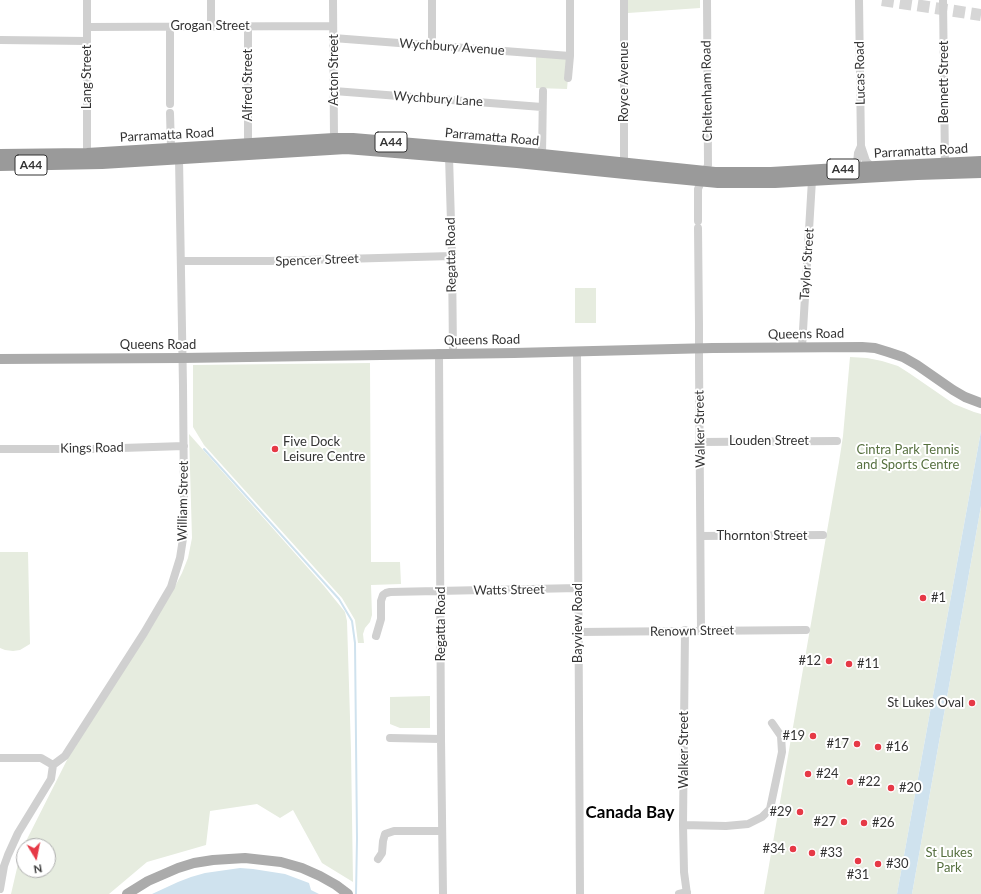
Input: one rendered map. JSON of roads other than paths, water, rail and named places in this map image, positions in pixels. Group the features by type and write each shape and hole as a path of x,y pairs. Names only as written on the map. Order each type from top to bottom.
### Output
{"highway":[{"name":"Parramatta Road","path":"0,155 87,154 248,144 365,140 542,155 624,164 755,183 981,172"},
{"name":"Parramatta Road","path":"0,165 102,163 346,148 703,176 715,173 771,173 981,162"}],"main road":[{"name":"Queens Road","path":"0,359 182,358 453,354 699,348 862,347 875,348 903,357 953,390 965,397 981,403"},
{"path":"127,894 148,881 194,863 212,860 245,858 282,862 302,868 330,882 348,894"}],"street":[{"name":"Lang Street","path":"87,0 87,154"},
{"path":"211,0 211,26"},
{"name":"Acton Street","path":"333,0 334,140"},
{"path":"432,0 432,46"},
{"path":"568,78 570,56 570,0"},
{"name":"Royce Avenue","path":"624,0 624,164"},
{"name":"Cheltenham Road","path":"703,176 708,165 707,0"},
{"name":"Lucas Road","path":"859,0 861,146 866,162 872,167"},
{"name":"Bennett Street","path":"943,0 945,164"},
{"name":"Alfred Street","path":"248,26 248,144"},
{"name":"Grogan Street","path":"87,27 333,26"},
{"path":"170,27 170,104"},
{"name":"Wychbury Avenue","path":"333,38 570,56"},
{"path":"0,40 87,41"},
{"name":"Wychbury Lane","path":"334,91 542,107"},
{"path":"542,155 543,91"},
{"path":"170,113 171,149"},
{"name":"Lucas Road","path":"855,168 861,146"},
{"name":"Regatta Road","path":"449,156 453,354"},
{"name":"William Street","path":"53,765 65,756 144,633 171,587 180,558 184,532 184,446 179,158"},
{"name":"Walker Street","path":"701,630 698,189 703,176"},
{"name":"Taylor Street","path":"802,347 812,180"},
{"name":"Spencer Street","path":"181,261 269,261 452,256"},
{"name":"Bayview Road","path":"577,351 580,894"},
{"name":"Regatta Road","path":"439,354 443,894"},
{"name":"Louden Street","path":"700,442 837,441"},
{"name":"Kings Road","path":"0,449 91,449 184,446"},
{"name":"Thornton Street","path":"701,536 823,535"},
{"name":"Watts Street","path":"376,636 381,619 381,601 383,595 390,592 578,588"},
{"name":"Walker Street","path":"684,893 685,630"},
{"name":"Renown Street","path":"578,632 806,630"},
{"path":"684,825 726,826 748,824 762,817 770,809 782,752 781,736 772,723"},
{"path":"390,738 441,739"},
{"path":"0,758 41,758 53,765 51,779 18,833 2,866 0,889"},
{"path":"378,859 382,853 385,834 394,831 442,831"}],"water":[{"path":"981,431 981,506 912,894 897,894"},
{"path":"240,868 285,874 309,883 311,890 319,894 152,894 191,877 205,873"}],"waterway":[{"path":"204,449 339,599 352,621 355,643 357,839 356,894"}],"tunnel":[{"path":"882,0 981,15"}],"place":[{"name":"Five Dock Leisure Centre","path":"275,449"},
{"name":"#1","path":"923,598"},
{"name":"#12","path":"829,661"},
{"name":"#11","path":"849,664"},
{"name":"St Lukes Oval","path":"972,703"},
{"name":"#19","path":"813,736"},
{"name":"#17","path":"857,744"},
{"name":"#16","path":"878,747"},
{"name":"#24","path":"808,774"},
{"name":"#22","path":"850,782"},
{"name":"#20","path":"891,788"},
{"name":"#29","path":"800,812"},
{"name":"#27","path":"844,822"},
{"name":"#26","path":"864,823"},
{"name":"#34","path":"793,849"},
{"name":"#33","path":"812,853"},
{"name":"#31","path":"858,861"},
{"name":"#30","path":"878,864"}],"district":[{"name":"Canada Bay","path":"630,813"}],"park label":[{"name":"Cintra Park Tennis and Sports Centre","path":"908,458"},
{"name":"St Lukes Park","path":"949,860"}]}
